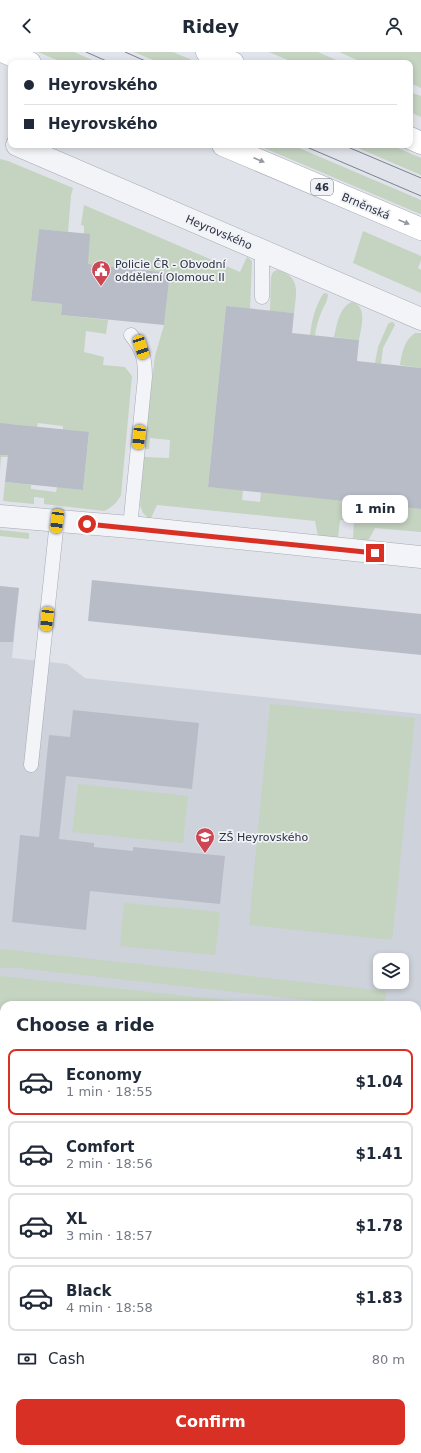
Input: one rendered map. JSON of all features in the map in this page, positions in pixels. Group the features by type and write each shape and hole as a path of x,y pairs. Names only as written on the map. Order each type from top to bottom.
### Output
{"main road":[{"path":"4,52 23,60"},
{"path":"207,52 226,60"},
{"name":"Brněnská","path":"230,148 421,229"}],"street":[{"name":"Heyrovského","path":"24,148 421,319"},
{"path":"0,516 130,527 421,557"}],"lane":[{"path":"262,251 262,297"},
{"path":"130,527 145,377 145,360 141,347 132,335"},
{"path":"31,765 57,521"}],"shaded area":[{"name":"ZŠ Heyrovského","path":"0,586 19,588 12,658 67,664 85,678 421,714 421,1001 0,1001"}],"green space":[{"path":"38,52 74,52 92,60 57,60"},
{"path":"134,52 173,52 192,60 153,60"},
{"path":"269,52 318,52 336,60 288,60"},
{"path":"339,52 421,52 421,88 413,84 413,60 357,60"},
{"path":"413,93 421,96 421,117 413,113"},
{"path":"264,148 299,148 421,200 420,214"},
{"path":"358,148 398,148 421,158 421,175"},
{"path":"0,159 73,188 68,232 39,229 31,301 62,304 61,315 108,320 106,334 86,331 84,352 104,357 103,365 125,367 132,376 121,495 114,504 104,511 44,504 44,498 34,497 34,504 3,501 5,482 31,485 31,489 56,492 57,487 83,490 89,433 63,430 63,426 38,423 37,427 11,424 8,457 1,457 0,470"},
{"path":"84,205 240,272 247,257 252,261 250,309 226,306 208,487 243,490 242,500 260,502 261,492 421,509 421,532 375,528 368,541 353,538 354,521 340,520 338,537 318,536 315,521 157,505 150,520 143,513 140,505 144,457 169,458 170,440 150,438 149,449 144,449 155,356 164,325 170,273 87,264 84,226 81,225"},
{"path":"363,231 421,256 418,268 421,270 421,293 353,263"},
{"path":"277,270 285,273 294,281 296,292 294,313 270,311 271,277 273,272"},
{"path":"325,293 328,294 327,299 319,318 315,335 310,335 316,309 320,299"},
{"path":"352,302 357,304 362,313 362,324 359,340 334,337 341,312 348,304"},
{"path":"391,322 395,325 383,348 381,364 375,363 378,347 388,324"},
{"path":"415,333 421,333 421,368 400,365 406,343"},
{"path":"0,530 29,533 29,539 0,536"},
{"path":"270,704 415,718 392,940 249,925"},
{"path":"78,784 188,796 183,843 72,832"},
{"path":"124,903 220,912 215,955 120,946"},
{"path":"0,949 386,991 385,1001 316,1001 18,968 0,968"},
{"path":"0,976 235,1001 0,1001"}],"building":[{"name":"Policie ČR - Obvodní oddělení Olomouc II","path":"39,229 90,234 88,264 170,273 164,325 61,315 62,304 31,301"},
{"path":"226,306 294,313 292,333 359,340 357,361 421,368 421,509 208,487"},
{"path":"0,423 89,432 83,490 5,482 8,455 0,455"},
{"path":"92,580 421,614 421,655 88,621"},
{"path":"0,586 19,588 13,642 0,642"},
{"path":"73,710 199,723 192,789 66,776 59,839 94,843 94,847 133,851 133,847 225,856 220,904 90,891 86,930 12,922 20,835 39,837 49,735 70,737"}],"tram line":[{"path":"86,52 104,60"},
{"path":"125,52 143,60"},
{"path":"309,148 421,196"},
{"path":"350,148 421,178"}],"place":[{"name":"Policie ČR - Obvodní oddělení Olomouc II","path":"101,287"},
{"name":"ZŠ Heyrovského","path":"205,854"}],"route":[{"path":"87,524 130,527 375,553"}]}
